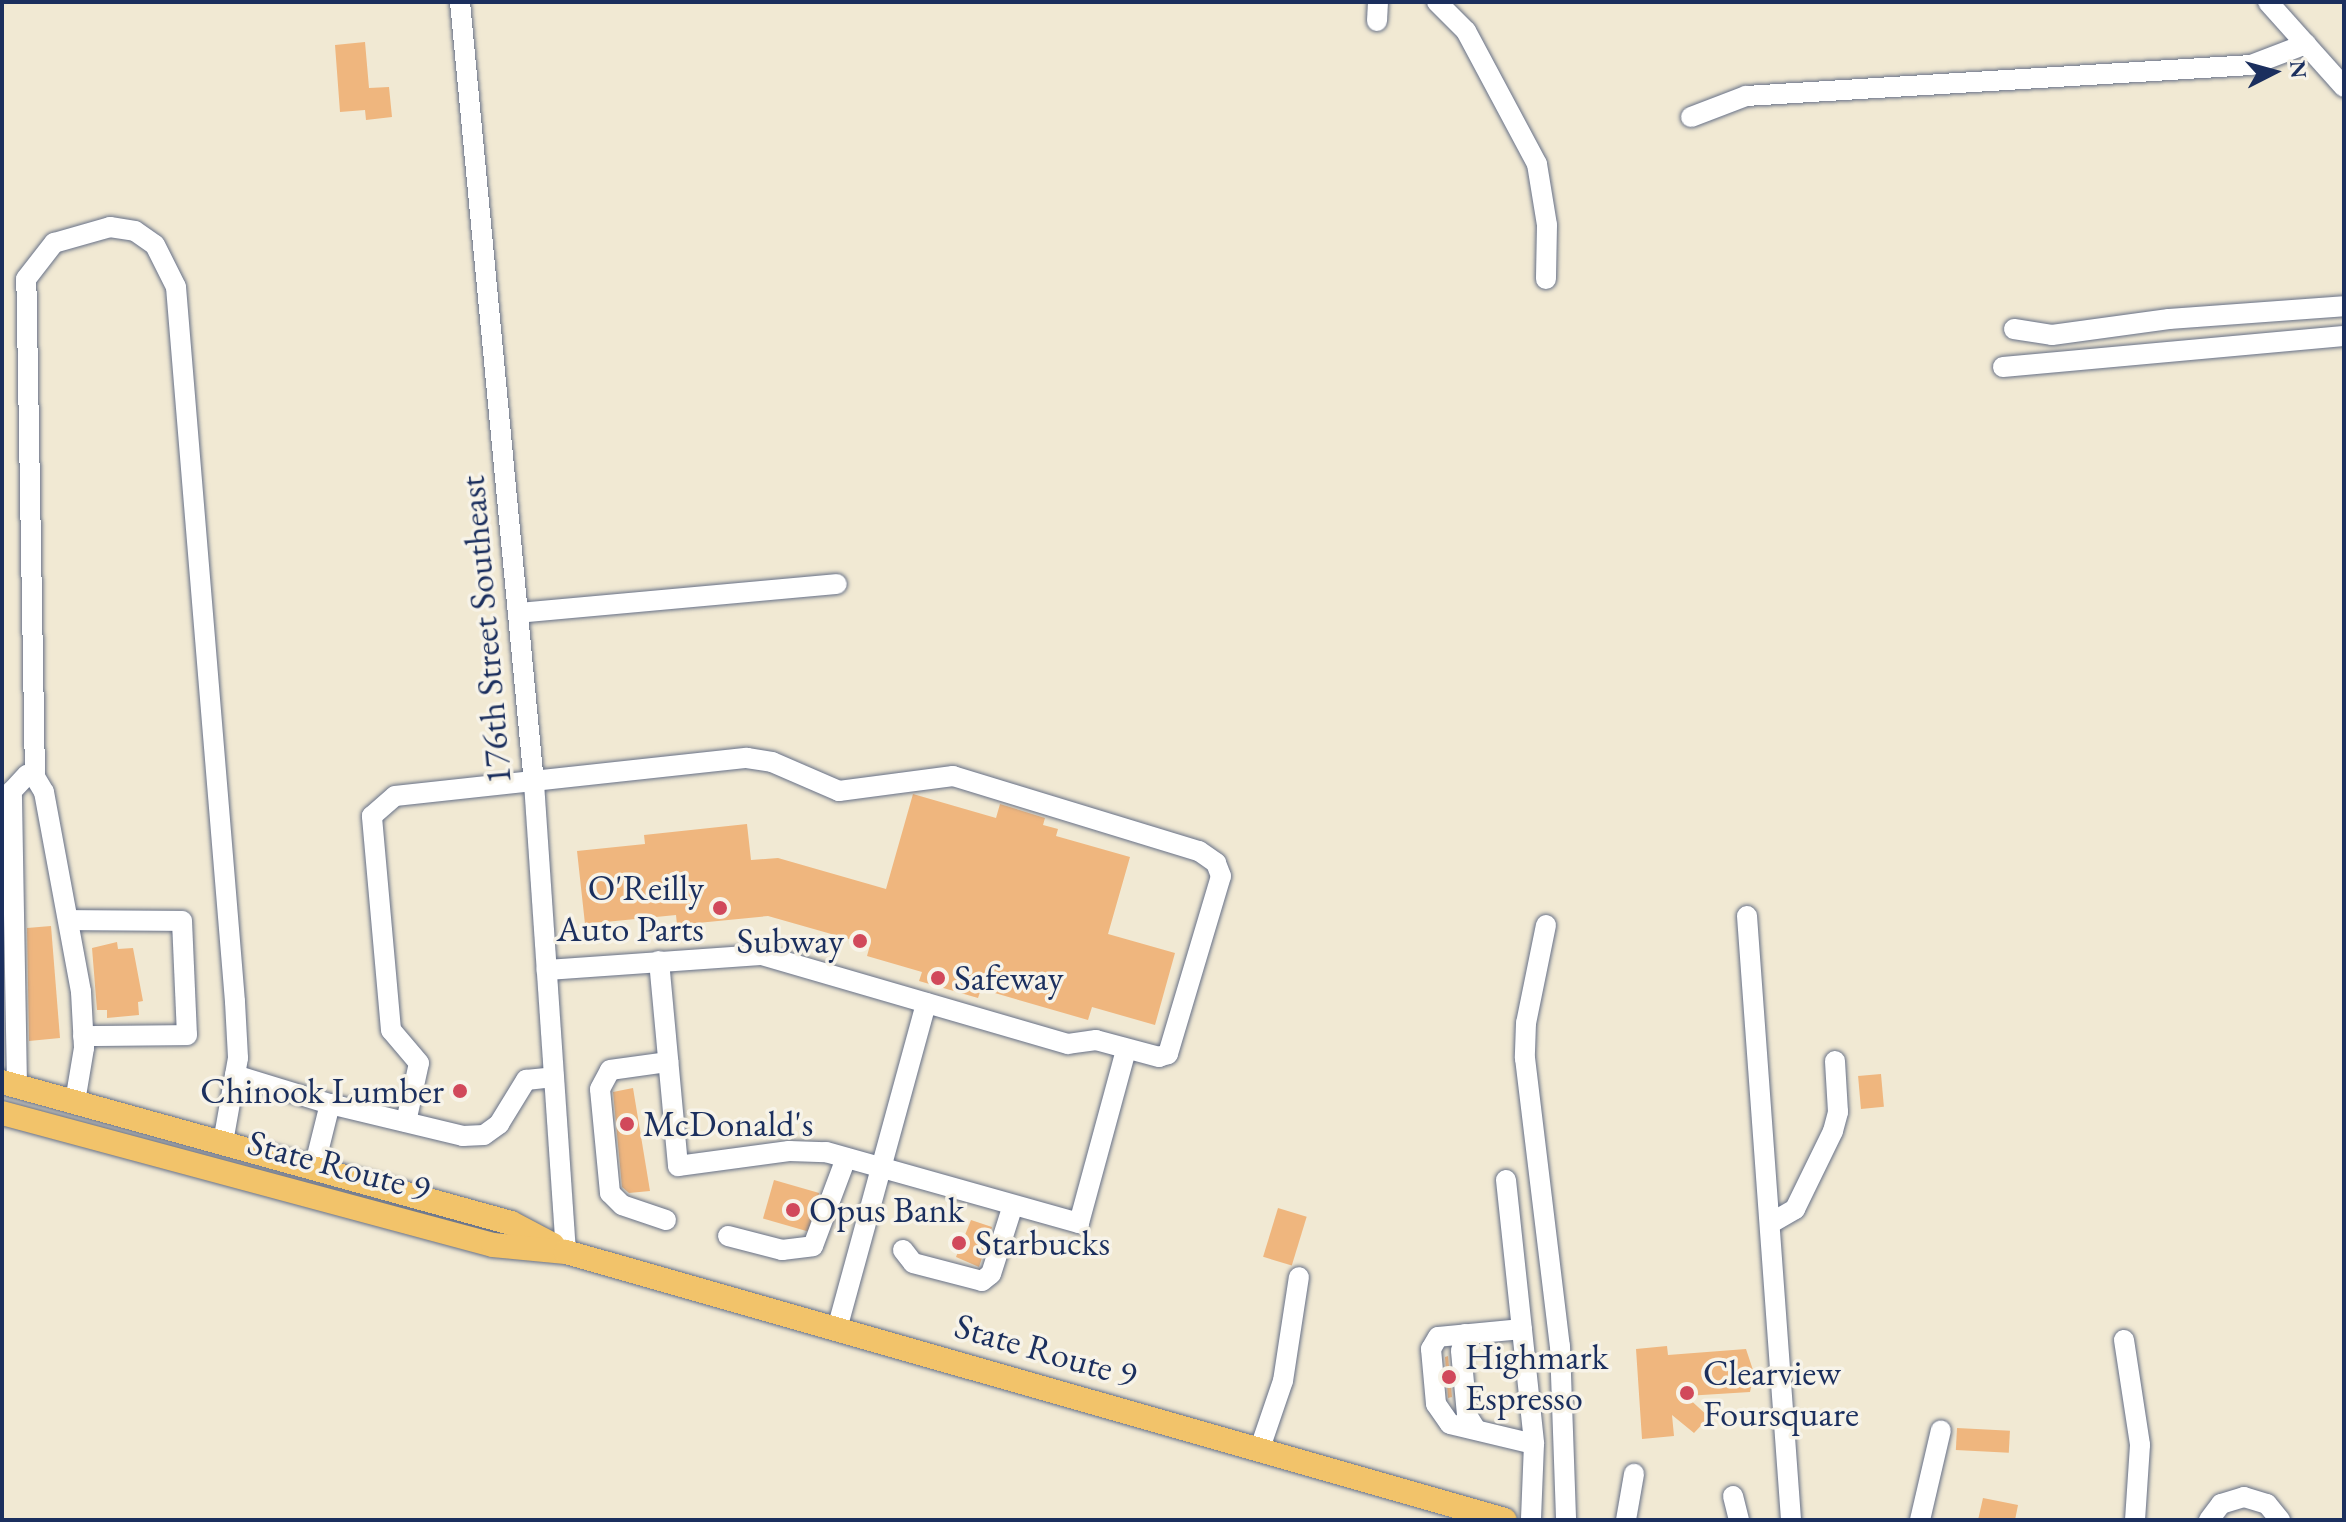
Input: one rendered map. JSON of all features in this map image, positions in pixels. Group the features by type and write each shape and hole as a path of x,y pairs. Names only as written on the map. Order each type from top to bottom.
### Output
{"main road":[{"name":"State Route 9","path":"10,1084 511,1223 566,1252"},
{"name":"State Route 9","path":"2,1113 493,1245 566,1252 1505,1520"}],"street":[{"name":"176th Street Southeast","path":"460,2 534,783 566,1252"},
{"path":"1437,2 1466,31 1537,164 1547,225 1546,279"},
{"path":"2268,2 2344,87"},
{"path":"1691,117 1746,96 2251,65 2306,44"},
{"path":"75,1102 83,1036 69,920 44,792 35,777 26,279 54,243 110,227 135,231 155,245 176,287 235,1002 235,1075 223,1142"},
{"path":"2014,329 2052,335 2169,319 2344,306"},
{"path":"2003,367 2344,336"},
{"path":"518,613 837,584"},
{"path":"406,1122 419,1063 391,1030 372,816 395,796 747,758 772,762 839,791 953,776 1199,851 1216,863 1221,876 1168,1054 1151,1058 1096,1040 1068,1044 761,955 547,970"},
{"path":"10,1084 12,791 17,781 35,777"},
{"path":"1747,916 1791,1520"},
{"path":"69,920 182,921 187,1035 83,1036"},
{"path":"1546,925 1526,1023 1525,1058 1560,1346 1566,1520"},
{"path":"659,961 678,1166 808,1150 1079,1223 1126,1050"},
{"path":"837,1329 926,1003"},
{"path":"1771,1223 1795,1209 1833,1131 1838,1112 1835,1061"},
{"path":"666,1220 622,1205 610,1193 600,1089 610,1070 668,1062"},
{"path":"235,1075 330,1104 463,1136 484,1135 499,1124 526,1080 554,1077"},
{"path":"314,1168 330,1104"},
{"path":"728,1236 782,1250 813,1246 846,1158"},
{"path":"1506,1180 1534,1444 1531,1520"},
{"path":"903,1250 913,1263 982,1281 991,1274 1013,1205"},
{"path":"1260,1448 1283,1381 1299,1277"},
{"path":"1522,1329 1438,1337 1431,1349 1436,1404 1450,1424 1534,1444"},
{"path":"1465,1334 1461,1351 1467,1415 1475,1428"},
{"path":"2124,1340 2140,1445 2135,1520"},
{"path":"1920,1520 1941,1430"},
{"path":"1626,1520 1634,1474"},
{"path":"1733,1496 1739,1520"},
{"path":"2209,1520 2221,1504 2244,1497 2267,1504 2280,1520"}],"building":[{"path":"365,42 369,88 389,87 392,117 366,120 365,110 340,112 335,45"},
{"path":"913,794 996,818 1000,804 1045,818 1043,825 1058,829 1056,836 1130,857 1108,934 1175,953 1155,1025 1092,1007 1088,1020 981,989 978,998 919,981 922,972 867,956 870,945 768,916 677,925 676,915 585,924 577,851 645,844 644,835 747,824 751,860 778,858 886,889"},
{"path":"51,926 60,1038 29,1041 27,928"},
{"path":"117,942 118,949 133,948 143,1001 138,1002 139,1015 107,1018 107,1010 97,1010 92,948"},
{"path":"1881,1074 1884,1107 1861,1109 1858,1076"},
{"path":"633,1088 650,1191 629,1193 622,1187 613,1092"},
{"path":"774,1180 819,1193 808,1231 763,1218"},
{"path":"1278,1208 1307,1217 1292,1266 1263,1257"},
{"path":"971,1220 992,1227 979,1267 956,1257"},
{"name":"Clearview Foursquare","path":"1667,1346 1668,1355 1746,1349 1754,1373 1750,1392 1686,1396 1709,1417 1694,1433 1672,1415 1674,1436 1642,1439 1636,1349"},
{"path":"1448,1356 1452,1397 1448,1398 1445,1357"},
{"path":"1957,1428 2010,1431 2009,1453 1956,1450"},
{"path":"1983,1498 2018,1505 2015,1520 1978,1520"}],"place":[{"name":"O'Reilly Auto Parts","path":"720,908"},
{"name":"Subway","path":"860,941"},
{"name":"Safeway","path":"938,978"},
{"name":"Chinook Lumber","path":"460,1091"},
{"name":"McDonald's","path":"627,1124"},
{"name":"Opus Bank","path":"793,1210"},
{"name":"Starbucks","path":"959,1243"},
{"name":"Highmark Espresso","path":"1449,1377"},
{"name":"Clearview Foursquare","path":"1687,1393"}]}
